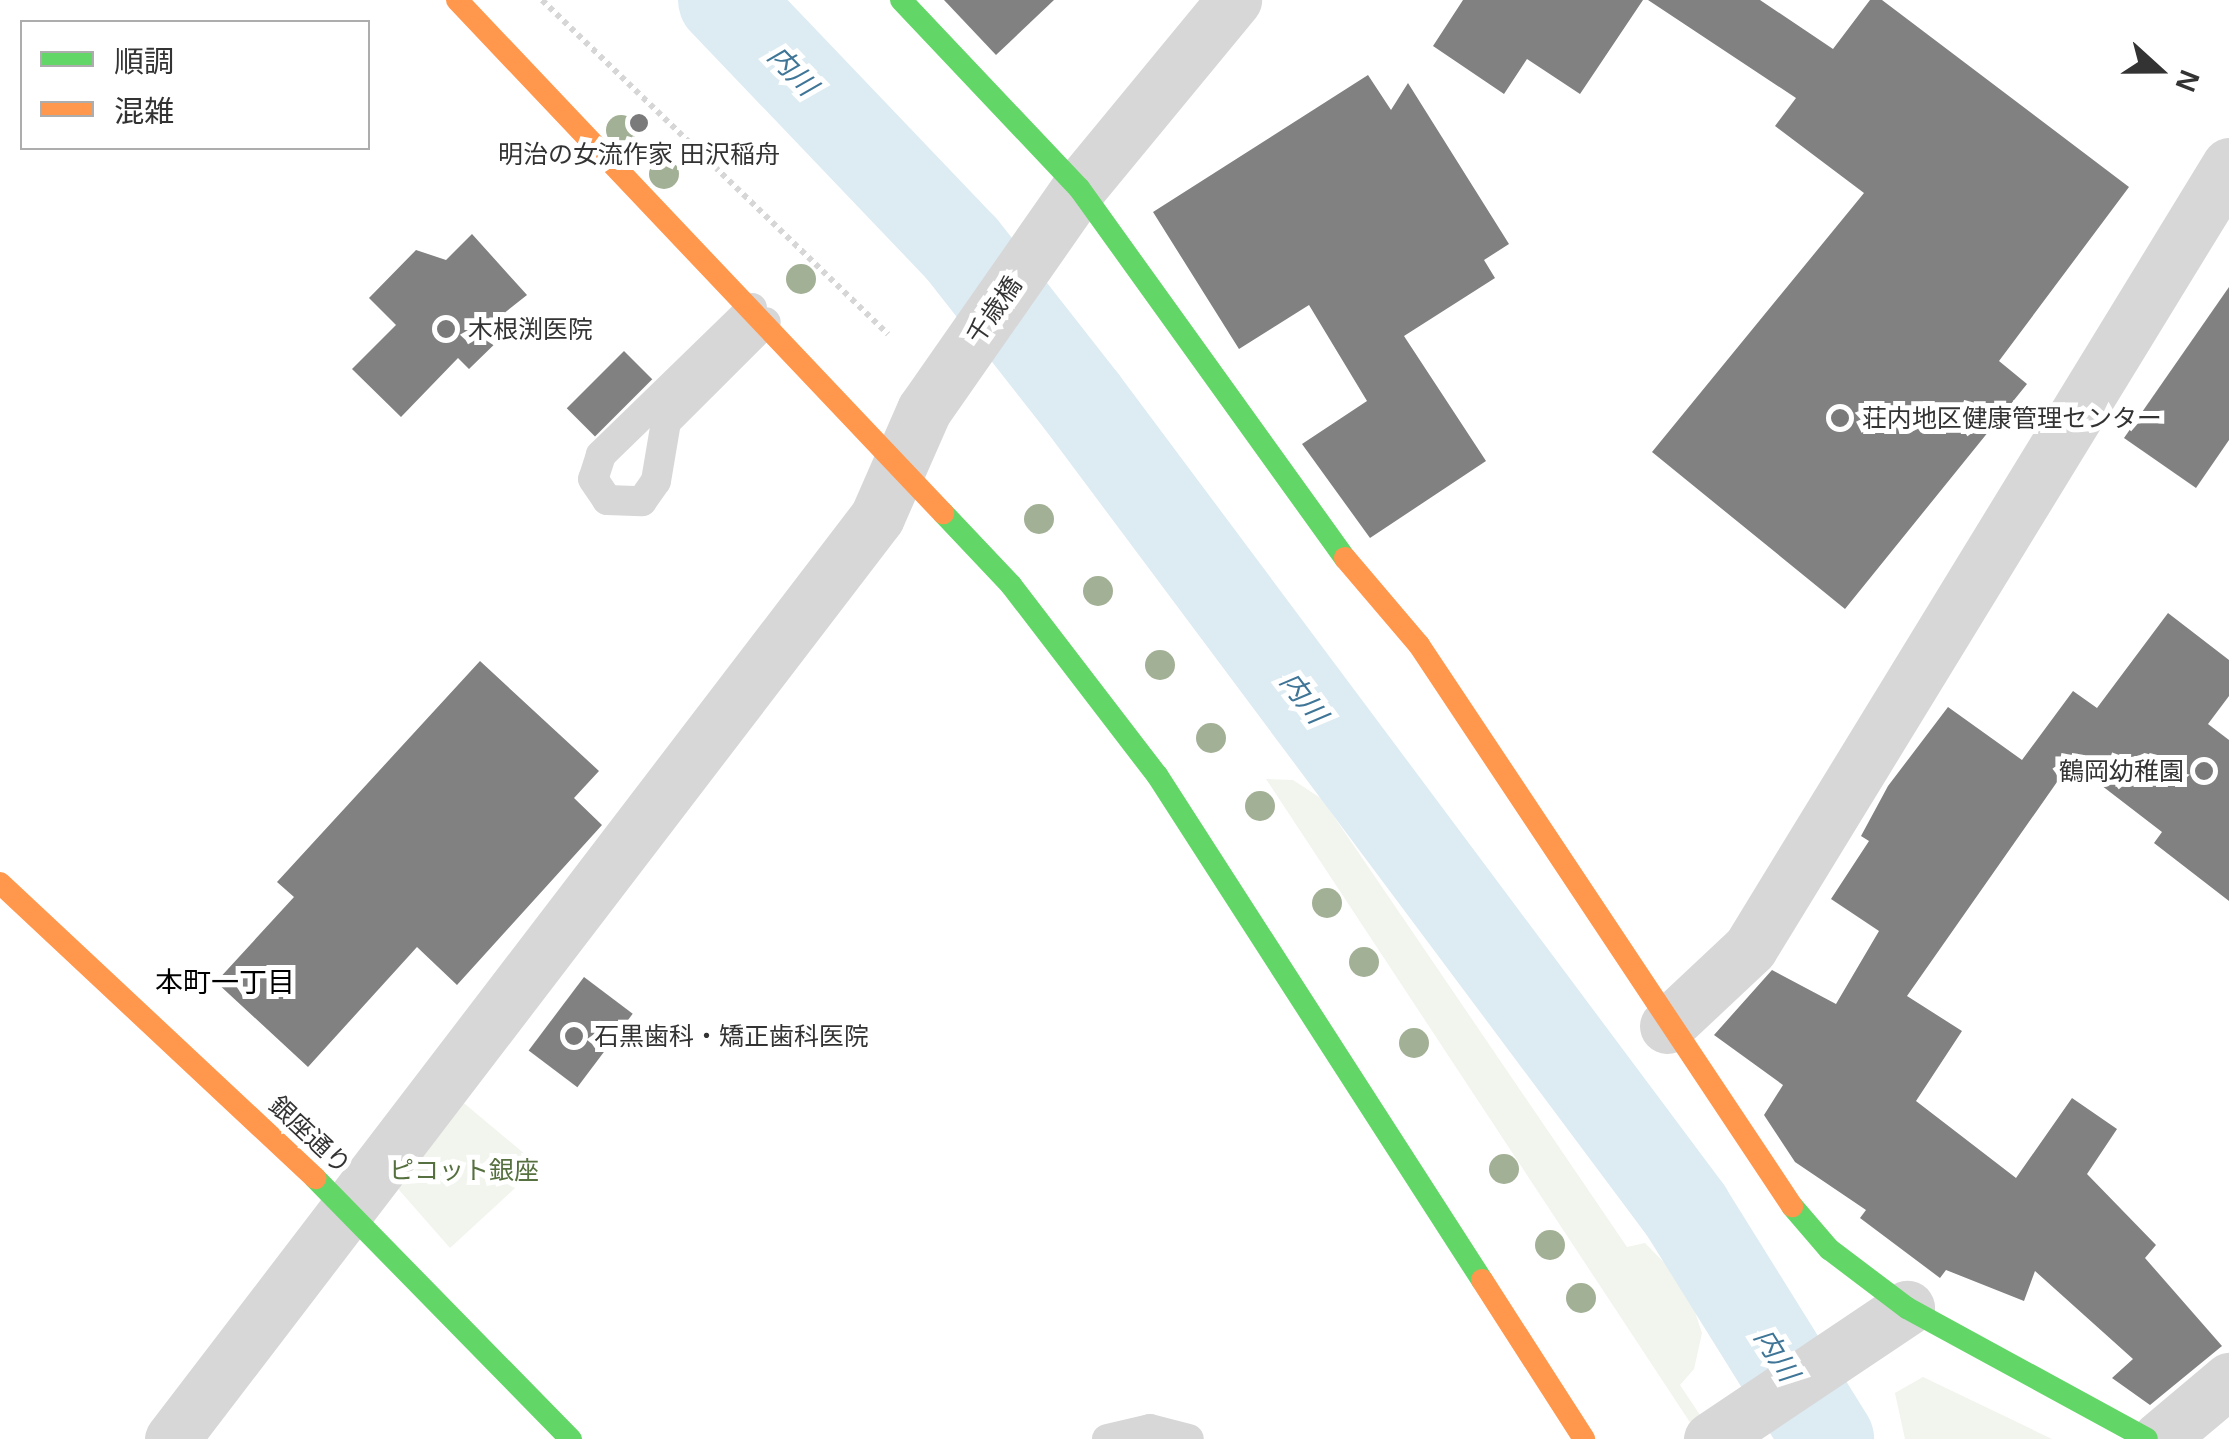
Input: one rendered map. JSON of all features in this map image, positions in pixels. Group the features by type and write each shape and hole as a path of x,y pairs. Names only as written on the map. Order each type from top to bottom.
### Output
{"street":[{"path":"457,0 1011,584 1157,775 1584,1439"},
{"path":"901,0 1071,199 1356,573 1419,646 1764,1174 1886,1323 2146,1439"},
{"name":"千歳橋","path":"172,1439 877,517 924,410 1071,199 1234,0"},
{"path":"1668,1026 1750,948 2229,165"},
{"name":"銀座通り","path":"0,883 346,1207 572,1439"},
{"path":"1710,1439 1886,1323"},
{"path":"2160,1439 2229,1380"}],"lane":[{"path":"759,315 666,422 642,501 607,500 593,480 601,455 759,315"},
{"path":"1107,1439 1150,1429 1189,1439"}],"path":[{"path":"542,0 888,334"}],"green space":[{"path":"1266,779 1293,780 1322,799 1627,1247 1645,1243 1686,1285 1702,1333 1694,1369 1680,1385 1716,1439 1701,1439"},
{"name":"ピコット銀座","path":"459,1099 539,1166 450,1248 393,1183"},
{"path":"1923,1377 2052,1439 1905,1439 1895,1393"}],"building":[{"path":"944,0 1054,0 996,55"},
{"path":"1463,0 1643,0 1580,94 1527,59 1504,94 1433,46"},
{"path":"1648,0 1760,0 1833,49 1870,0 1882,0 2129,187 1999,361 2027,384 1845,609 1652,452 1864,193 1775,126 1796,98"},
{"path":"1368,75 1391,110 1408,83 1509,244 1484,260 1495,278 1404,336 1486,461 1370,538 1302,444 1367,401 1309,305 1239,349 1153,212"},
{"name":"木根渕医院","path":"472,234 527,295 493,322 506,333 469,369 458,358 401,417 352,369 396,325 369,298 416,250 446,260"},
{"path":"2229,287 2229,440 2196,488 2124,438"},
{"path":"624,351 652,379 595,437 567,408"},
{"path":"2168,613 2229,660 2229,696 2208,724 2229,740 2229,901 2154,843 2162,832 2071,762 1907,996 1962,1031 1916,1101 2016,1178 2072,1098 2117,1129 2087,1174 2156,1245 2145,1258 2222,1346 2150,1405 2112,1378 2133,1359 2035,1271 2024,1301 1946,1270 1940,1278 1860,1218 1866,1210 1795,1162 1764,1115 1783,1085 1714,1035 1772,970 1836,1004 1879,931 1831,899 1869,841 1861,836 1888,786 1948,707 2022,760 2073,691 2097,708"},
{"path":"480,661 599,771 574,798 602,825 457,985 417,947 308,1067 216,982 294,897 277,882"},
{"name":"石黒歯科・矯正歯科医院","path":"584,977 633,1014 577,1087 529,1050"}],"waterway":[{"name":"内川","path":"724,0 962,249 1082,402 1686,1211 1828,1439"}],"traffic: fast":[{"path":"901,0 1079,188 1345,558"},
{"path":"943,513 1011,585 1157,775 1482,1280"},
{"path":"315,1178 571,1439"},
{"path":"1792,1206 1829,1249 1907,1308 2147,1439"}],"traffic: slow":[{"path":"457,0 943,513"},
{"path":"1345,558 1419,645 1792,1206"},
{"path":"0,883 315,1178"},
{"path":"1482,1280 1584,1439"}],"place":[{"name":"明治の女流作家 田沢稲舟","path":"639,123"},
{"name":"木根渕医院","path":"446,329"},
{"name":"荘内地区健康管理センター","path":"1840,418"},
{"name":"鶴岡幼稚園","path":"2204,771"},
{"name":"石黒歯科・矯正歯科医院","path":"574,1036"}],"district":[{"name":"本町一丁目","path":"225,983"}]}
